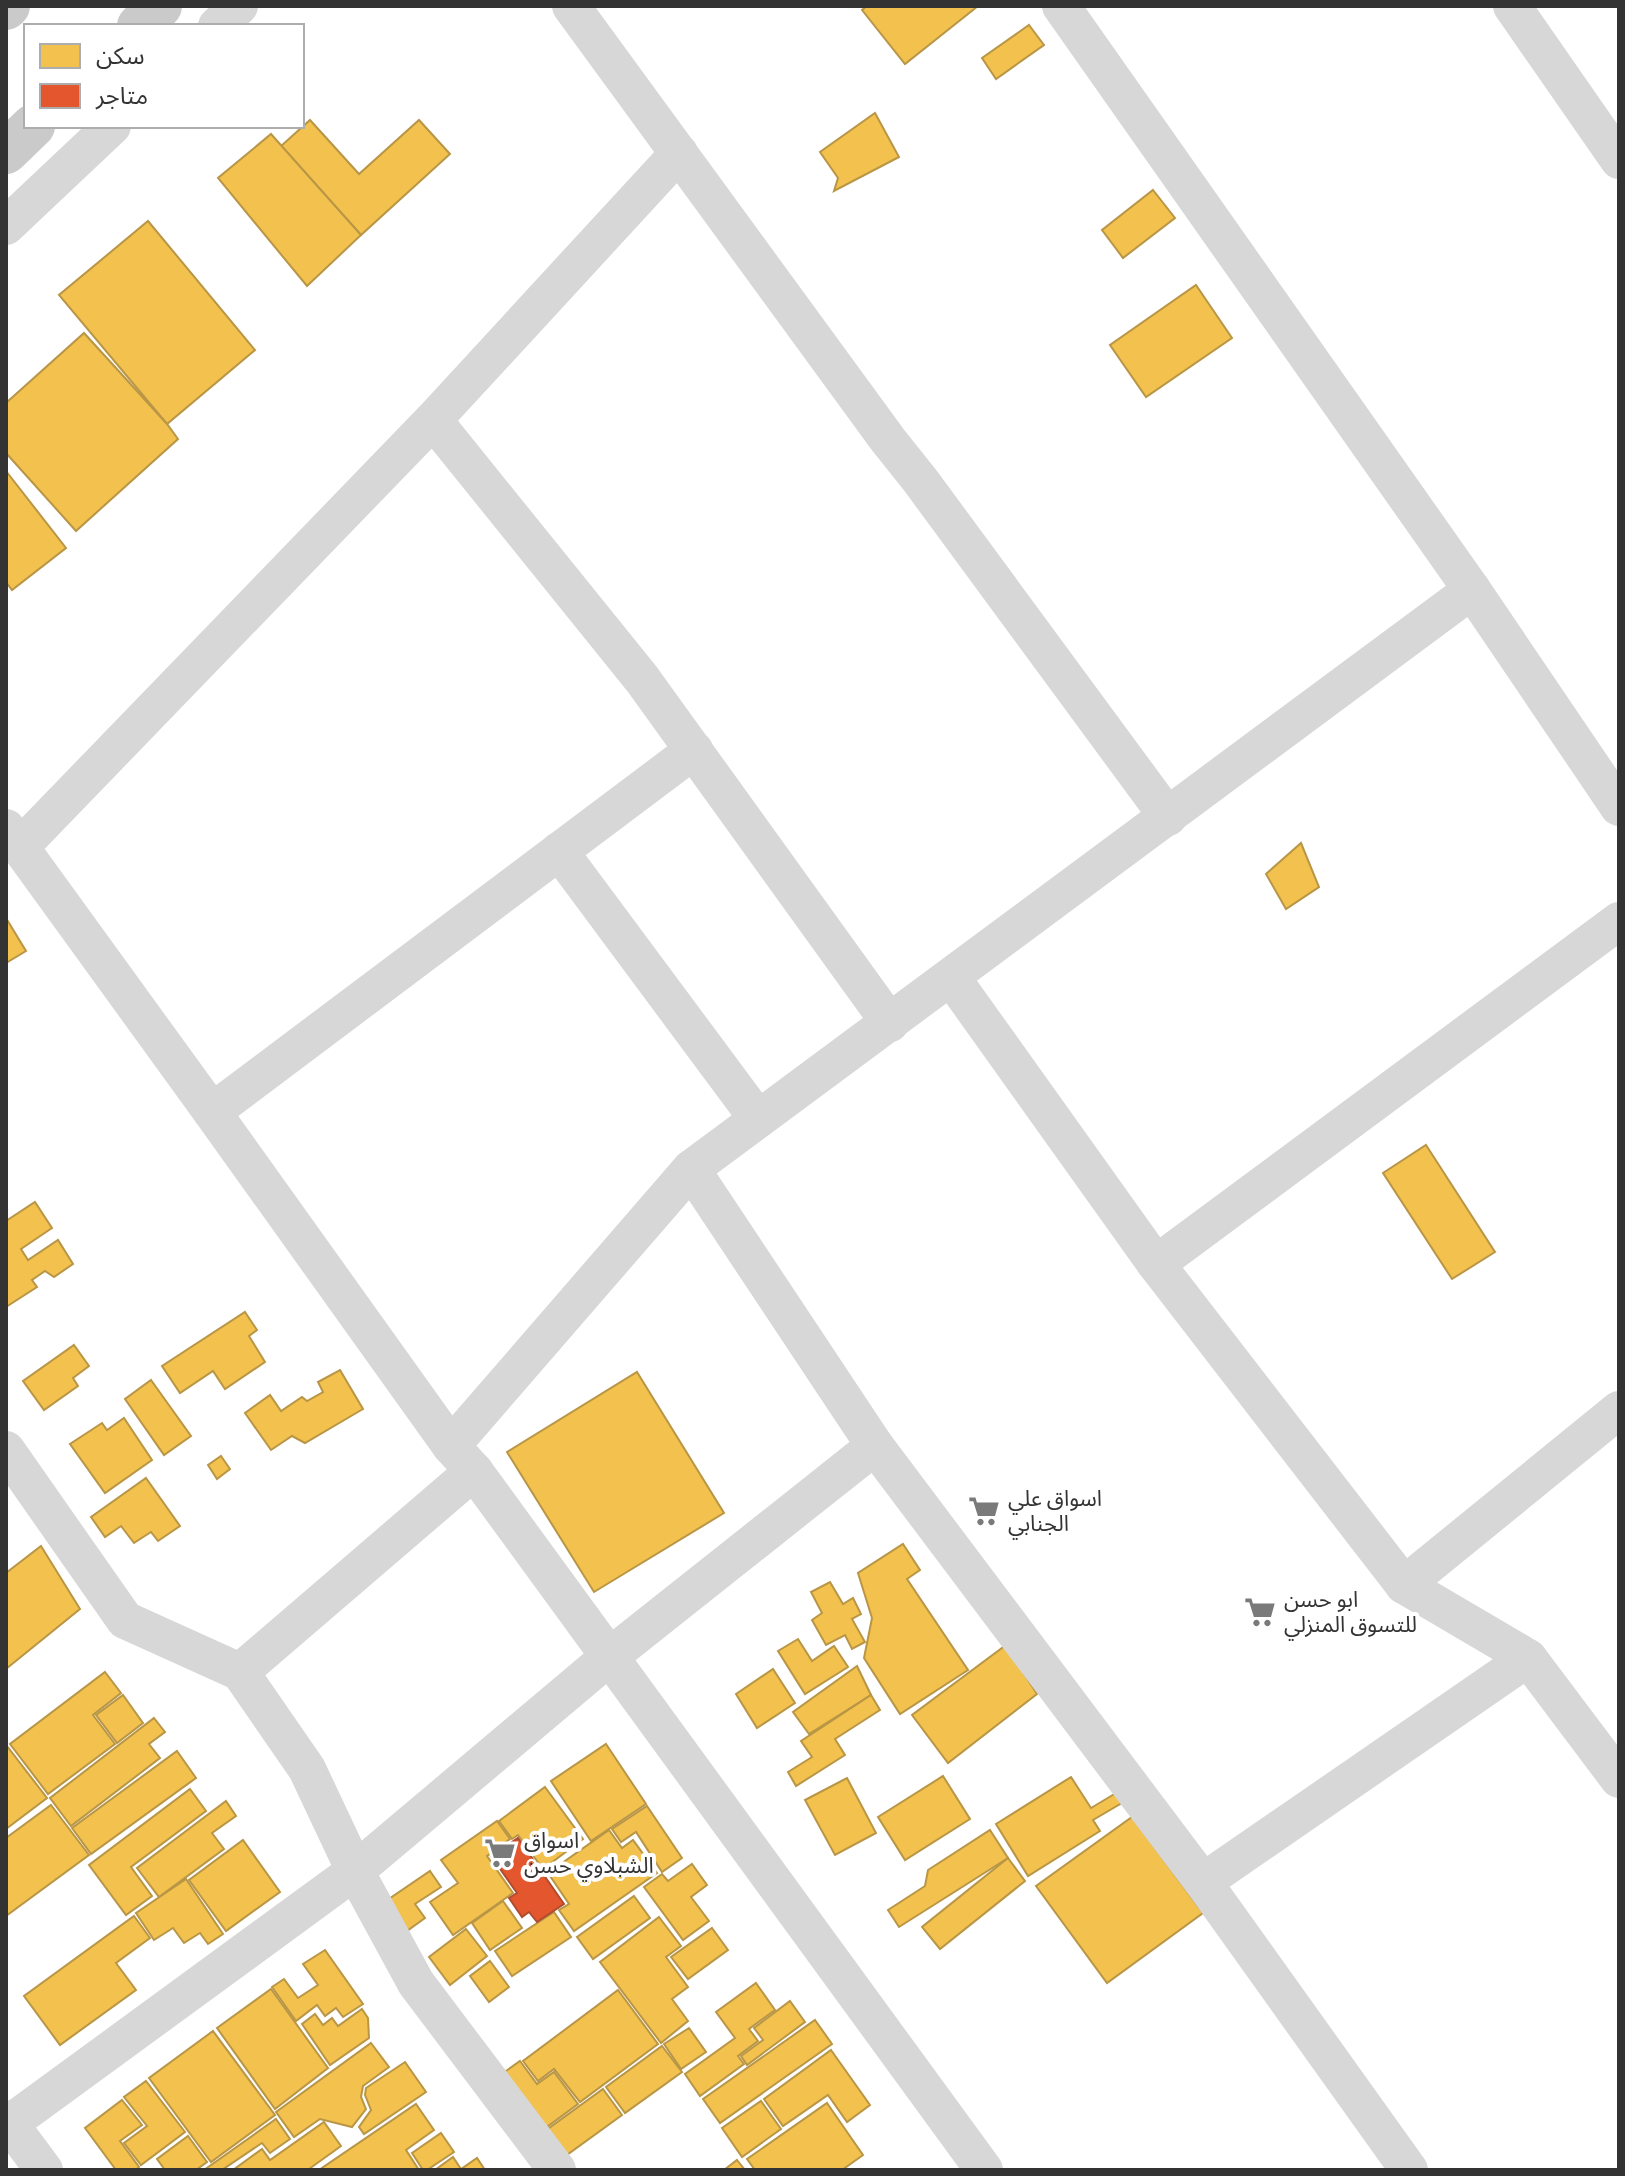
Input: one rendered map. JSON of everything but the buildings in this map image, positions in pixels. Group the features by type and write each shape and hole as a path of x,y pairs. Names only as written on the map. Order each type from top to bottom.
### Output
{"main road":[{"path":"141,24 160,6"},
{"path":"6,152 31,128"}],"street":[{"path":"219,24 239,6"},
{"path":"571,6 1168,817"},
{"path":"1061,6 1472,590 1619,807"},
{"path":"1512,6 1619,160"},
{"path":"6,226 110,128"},
{"path":"679,153 433,420 13,838 462,1459 984,2170"},
{"path":"433,420 633,667 890,1023"},
{"path":"240,1672 462,1459 691,1169 1472,590"},
{"path":"212,1112 694,750"},
{"path":"559,851 758,1119"},
{"path":"1156,1264 1619,921"},
{"path":"951,977 1156,1264 1404,1585 1528,1658 1619,1779"},
{"path":"691,1169 875,1446 1203,1882 1409,2170"},
{"path":"1404,1585 1619,1410"},
{"path":"44,2170 8,2122 355,1871 609,1657 875,1446"},
{"path":"6,1450 125,1620 240,1672 307,1769 355,1871 416,1983 557,2170"},
{"path":"1203,1882 1528,1658"}],"place":[{"name":"اسواق علي الجنابي","path":"984,1511"},
{"name":"ابو حسن للتسوق المنزلي","path":"1260,1612"},
{"name":"اسواق الشبلاوي حسن","path":"500,1853"}]}
